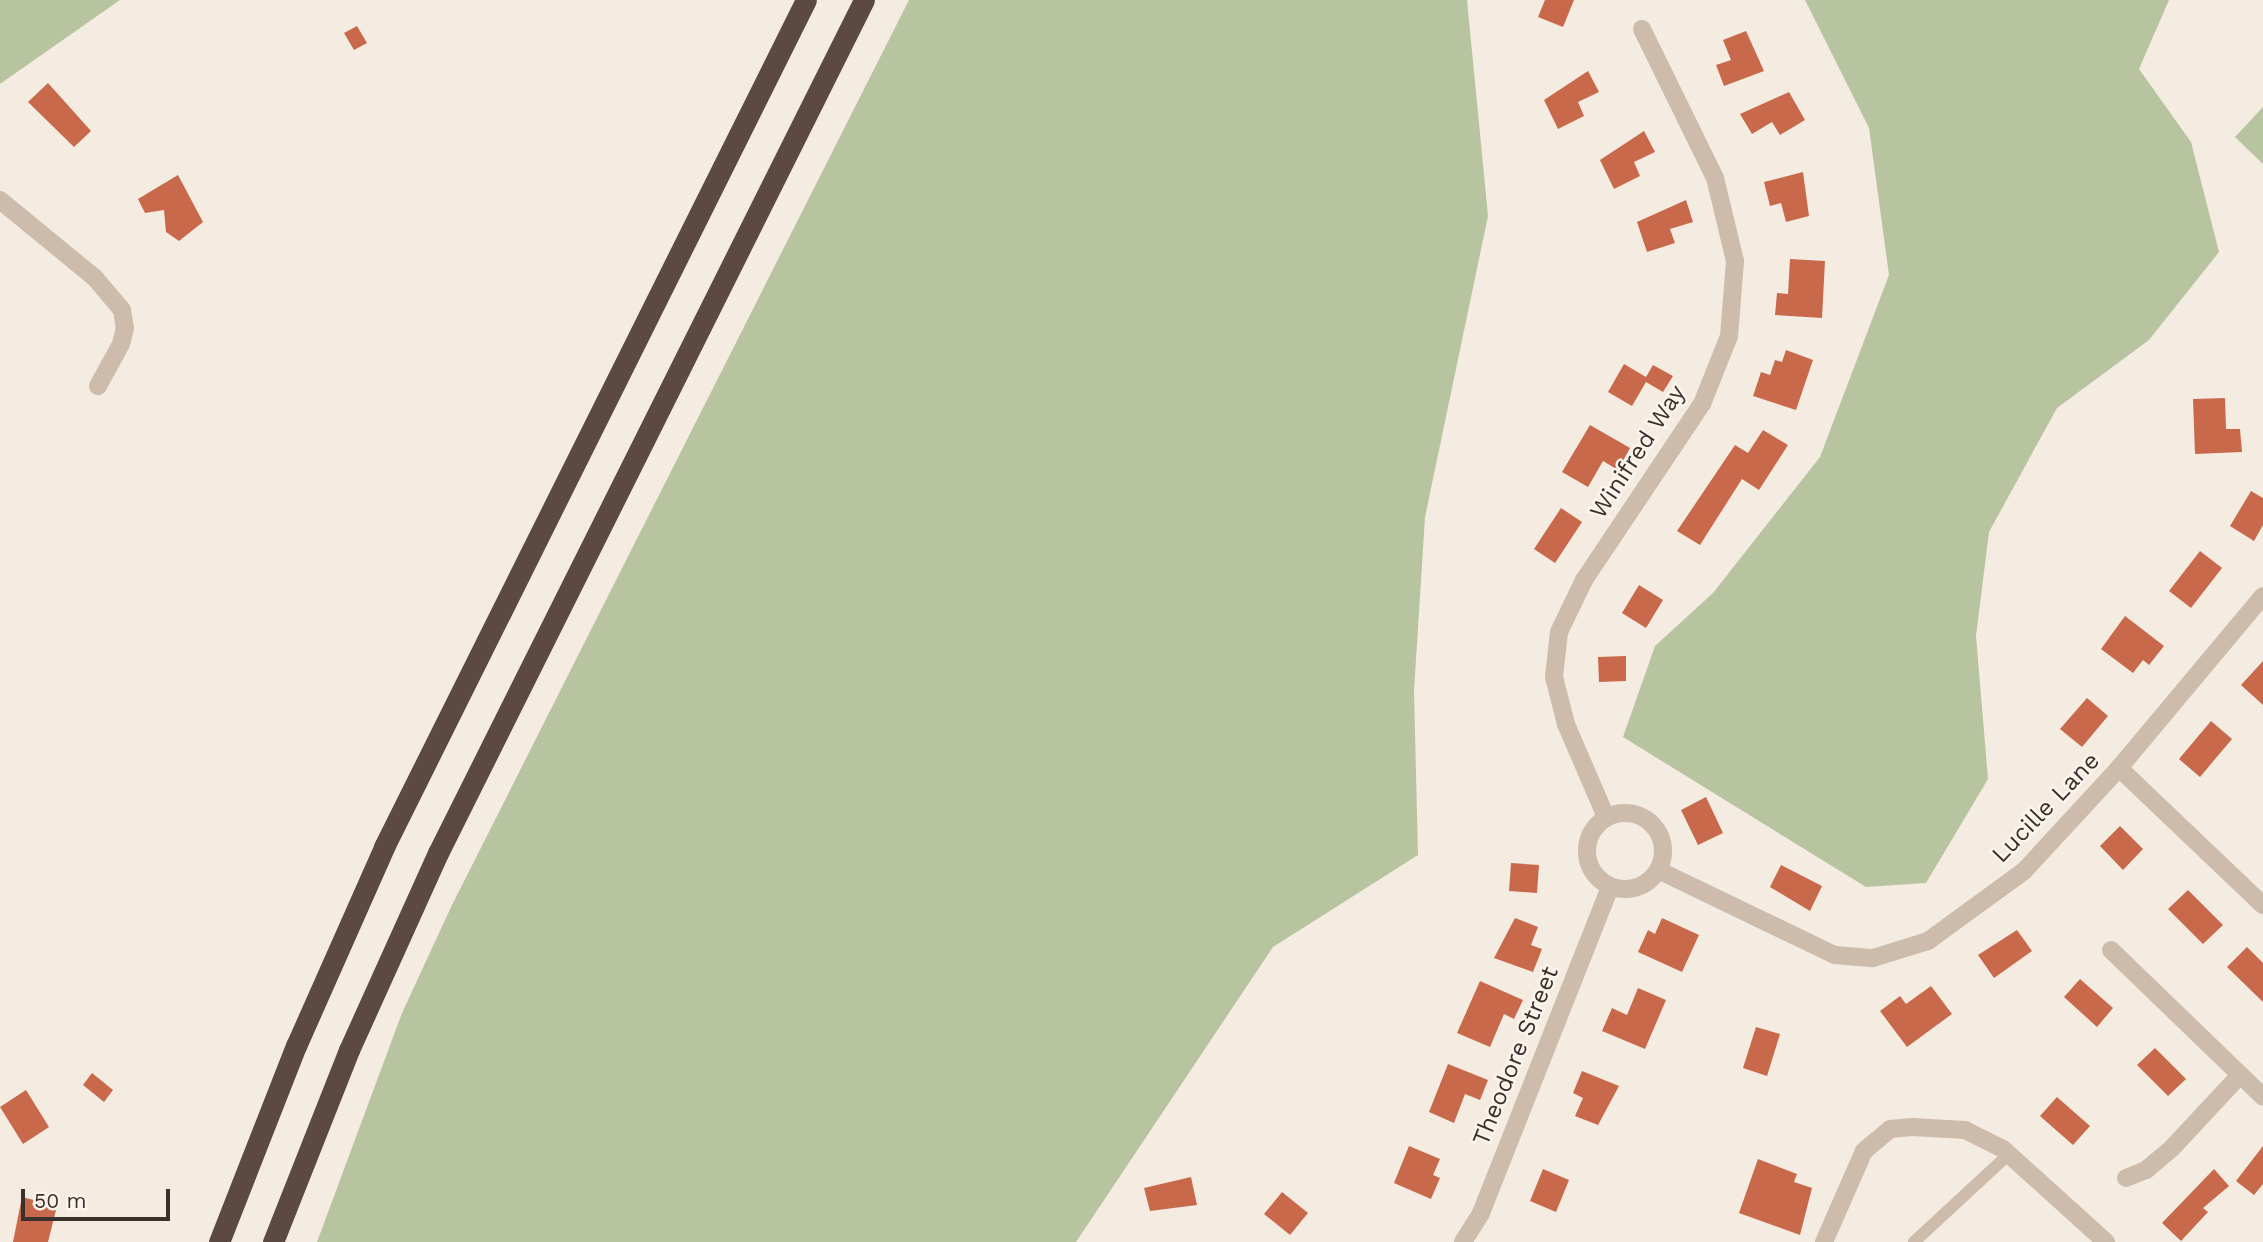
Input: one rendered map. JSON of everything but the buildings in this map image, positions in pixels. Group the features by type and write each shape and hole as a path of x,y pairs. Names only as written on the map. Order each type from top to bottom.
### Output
{"highway":[{"path":"219,1242 296,1046 379,858 806,0"},
{"path":"273,1242 349,1050 438,853 864,0"}],"street":[{"name":"Winifred Way","path":"1606,817 1566,724 1557,689 1559,632 1584,580 1702,404 1729,335 1735,261 1714,178 1642,29"},
{"path":"0,200 95,278 122,310 125,328 121,344 99,386"},
{"name":"Lucille Lane","path":"1658,870 1835,955 1873,958 1898,954 1928,941 2024,872 2119,768 2263,596"},
{"path":"2119,768 2263,905"},
{"path":"1635,814 1652,824 1663,851 1658,870 1637,887 1610,887 1593,873 1586,853 1591,832 1606,817 1635,814"},
{"name":"Theodore Street","path":"1463,1242 1481,1213 1610,887"},
{"path":"2111,950 2263,1097"},
{"path":"2126,1178 2146,1170 2172,1148 2240,1075"},
{"path":"1824,1242 1856,1163 1872,1142 1891,1129 1965,1130 2009,1154 2106,1242"}],"lane":[{"path":"1914,1242 2009,1154"}],"green space":[{"path":"0,0 120,0 0,84"},
{"path":"909,0 1467,0 1488,216 1425,517 1414,691 1418,855 1273,947 1076,1242 317,1242 402,1013 452,905"},
{"path":"1805,0 2169,0 2139,69 2191,142 2219,252 2149,340 2057,408 1989,532 1976,636 1988,779 1926,883 1866,887 1623,737 1655,646 1713,593 1820,457 1889,275 1869,128"},
{"path":"2263,107 2263,164 2235,137"}]}
